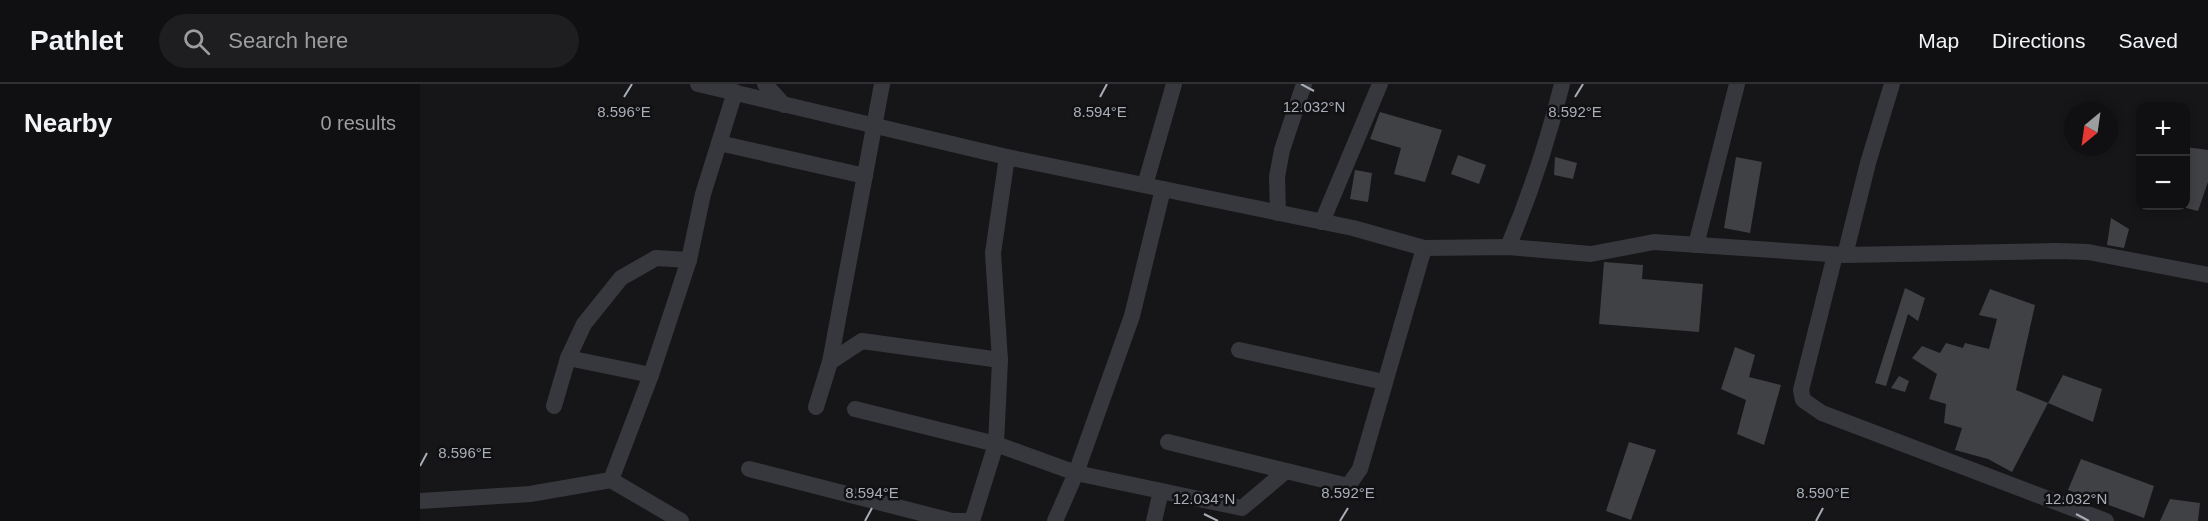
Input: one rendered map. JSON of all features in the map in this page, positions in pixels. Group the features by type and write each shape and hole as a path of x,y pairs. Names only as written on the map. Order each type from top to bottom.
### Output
{"street":[{"path":"698,84 1007,157 1322,222 1424,248 1508,247 1591,254 1654,242 1840,255 2077,252 2208,275"},
{"path":"765,84 784,105"},
{"path":"816,408 830,362 865,176 872,125 882,84"},
{"path":"1145,185 1174,84"},
{"path":"1278,213 1278,168 1304,84"},
{"path":"1322,222 1380,84"},
{"path":"1508,247 1533,187 1562,84"},
{"path":"1696,245 1737,84"},
{"path":"1892,84 1801,390 1803,400 1822,413 2106,521"},
{"path":"611,480 651,375 689,260 703,194 735,92"},
{"path":"719,143 865,176"},
{"path":"749,469 952,521 972,521 996,444 1000,360 993,253 1007,157"},
{"path":"1055,521 1076,473 1132,316 1163,189"},
{"path":"1168,442 1348,486 1360,469 1383,382 1424,248"},
{"path":"554,406 568,358 584,324 621,278 656,258 689,260"},
{"path":"830,362 862,341 1000,360"},
{"path":"1239,350 1383,382"},
{"path":"568,358 651,375"},
{"path":"855,409 996,444 1076,473 1242,508 1286,471"},
{"path":"420,501 530,494 611,480 681,521"},
{"path":"1154,521 1161,491"}],"building":[{"path":"1380,112 1442,130 1425,182 1394,174 1401,148 1370,139"},
{"path":"2190,148 2208,150 2208,182 2198,211 2190,209"},
{"path":"1458,155 1486,165 1479,184 1451,174"},
{"path":"1555,157 1577,163 1573,179 1554,175"},
{"path":"1736,157 1762,162 1750,233 1724,228"},
{"path":"1355,170 1372,173 1368,202 1350,199"},
{"path":"2111,218 2129,229 2124,248 2107,245"},
{"path":"1604,262 1643,265 1642,279 1703,284 1699,332 1599,324"},
{"path":"1905,288 1925,298 1918,321 1908,314 1886,386 1875,383"},
{"path":"1990,289 2035,305 2016,390 2048,403 2012,472 1988,459 1955,450 1962,428 1944,423 1946,404 1929,399 1937,374 1912,358 1922,346 1940,353 1946,343 1963,348 1965,343 1989,349 1997,319 1979,315"},
{"path":"1735,347 1755,355 1749,377 1781,385 1764,445 1737,434 1746,400 1721,389"},
{"path":"2063,375 2102,389 2093,422 2048,403"},
{"path":"1899,376 1909,381 1905,392 1891,388"},
{"path":"1629,442 1656,450 1631,520 1606,511"},
{"path":"2081,459 2154,486 2144,518 2068,490"},
{"path":"2170,499 2200,503 2198,521 2160,521"}]}
